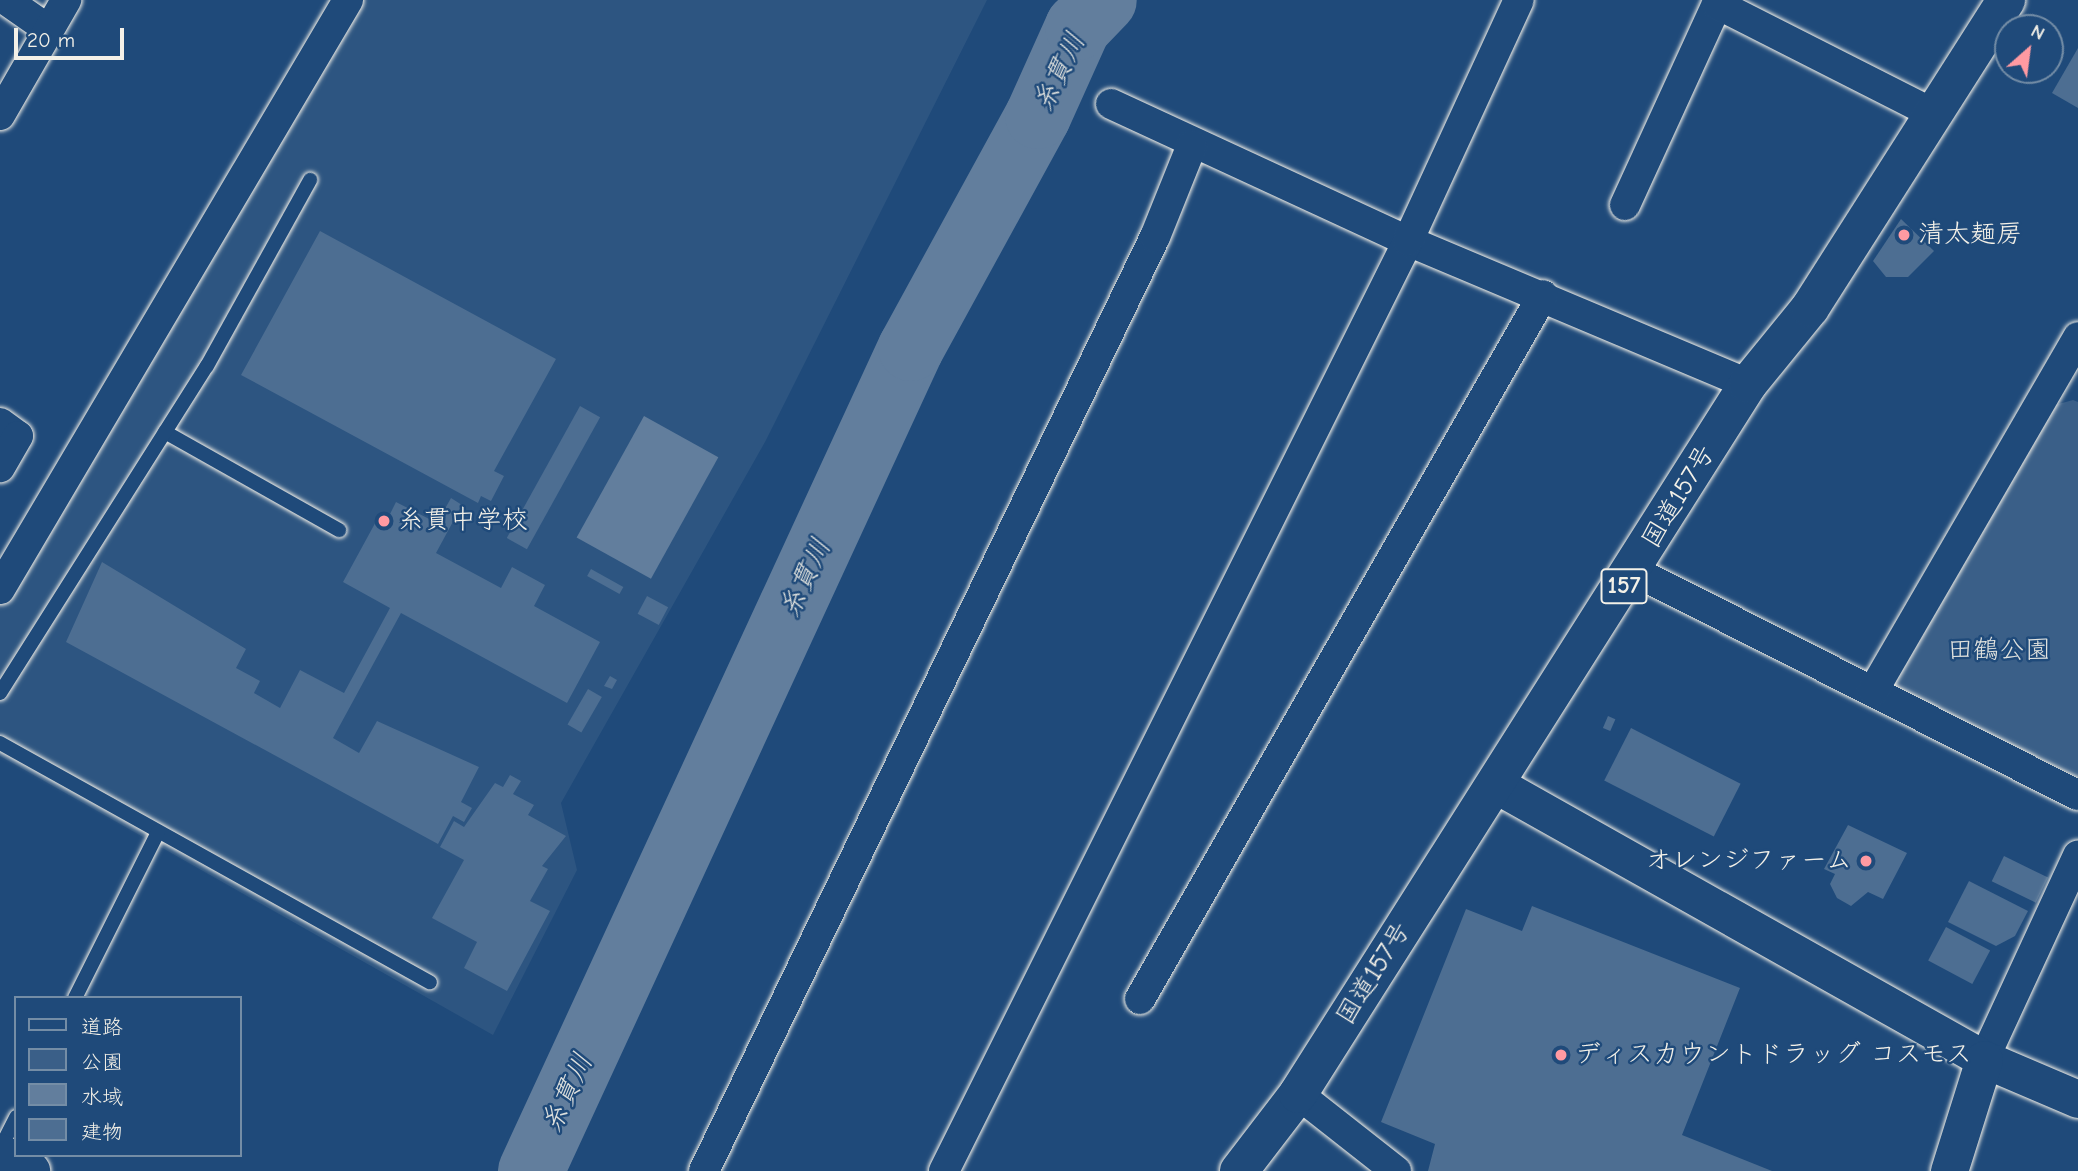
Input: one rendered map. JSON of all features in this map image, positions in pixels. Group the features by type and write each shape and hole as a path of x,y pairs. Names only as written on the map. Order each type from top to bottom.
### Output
{"highway":[{"name":"国道157号","path":"1239,1171 1298,1094 1634,571 1748,384 1810,308 2006,0"},
{"path":"0,1151 31,1171"}],"street":[{"path":"6,0 49,30"},
{"path":"0,115 66,0"},
{"path":"0,588 348,0"},
{"path":"944,1171 1408,241 1519,0"},
{"path":"1625,205 1717,4 1934,114"},
{"path":"1111,104 1192,145 1408,241 1543,295 1748,384"},
{"path":"704,1171 1155,237 1192,145"},
{"path":"1140,999 1543,295"},
{"path":"1873,691 2067,378 2078,337"},
{"path":"0,423 18,436 0,467"},
{"path":"1634,571 2078,795"},
{"path":"1495,784 1984,1059 2078,1099"},
{"path":"1949,1171 1984,1059 2078,856"},
{"path":"1298,1094 1396,1171"}],"lane":[{"path":"0,693 165,432 310,180"},
{"path":"165,432 339,530"},
{"path":"0,743 430,982"},
{"path":"76,996 158,832"},
{"path":"0,1151 14,1121"}],"shaded area":[{"name":"糸貫中学校","path":"358,0 987,0 765,442 561,803 577,870 493,1035 0,756 0,600"}],"green space":[{"name":"田鶴公園","path":"2073,400 2078,402 2078,777 1894,688 1890,675 2055,405"}],"water":[{"path":"644,416 718,457 651,579 577,538"}],"building":[{"path":"2078,48 2078,108 2052,93 2057,84 2064,84 2064,72"},
{"name":"清太麺房","path":"1901,219 1934,251 1908,277 1886,277 1873,261"},
{"path":"320,231 556,359 494,471 504,476 491,501 481,496 478,503 241,375"},
{"path":"580,406 600,417 527,549 507,538"},
{"path":"451,498 462,505 436,553 501,588 512,567 545,585 534,606 600,642 567,703 401,613 333,738 359,753 377,721 479,767 461,802 472,808 464,822 453,816 438,844 66,642 102,562 246,649 236,668 260,681 254,693 280,708 300,670 344,693 390,608 343,582 379,516 387,520 396,502 437,523"},
{"path":"591,569 623,587 619,594 587,576"},
{"path":"647,596 668,607 659,625 638,614"},
{"path":"610,676 617,680 612,689 604,686"},
{"path":"588,689 602,697 581,733 568,725"},
{"path":"1608,716 1615,719 1610,731 1603,728"},
{"path":"1631,728 1741,784 1714,836 1604,781"},
{"path":"510,775 521,781 513,794 534,805 528,815 566,836 542,866 548,869 530,901 550,911 507,991 464,968 477,942 432,918 464,860 440,847 454,821 464,827 495,783 503,787"},
{"name":"オレンジファーム","path":"1848,825 1907,853 1883,899 1868,892 1851,906 1837,898 1830,884 1835,874 1824,869"},
{"path":"2004,856 2048,877 2036,903 1992,881"},
{"path":"1969,881 2028,911 2015,936 1996,946 1948,922"},
{"name":"ディスカウントドラッグ コスモス","path":"1532,906 1740,988 1682,1135 1772,1171 1428,1171 1435,1144 1381,1122 1466,909 1522,931"},
{"path":"1946,927 1990,950 1972,984 1928,961"}],"waterway":[{"name":"糸貫川","path":"531,1171 911,348 1038,116 1078,27 1104,0"}],"place":[{"name":"清太麺房","path":"1904,235"},
{"name":"糸貫中学校","path":"384,521"},
{"name":"オレンジファーム","path":"1866,861"},
{"name":"ディスカウントドラッグ コスモス","path":"1561,1055"}]}
